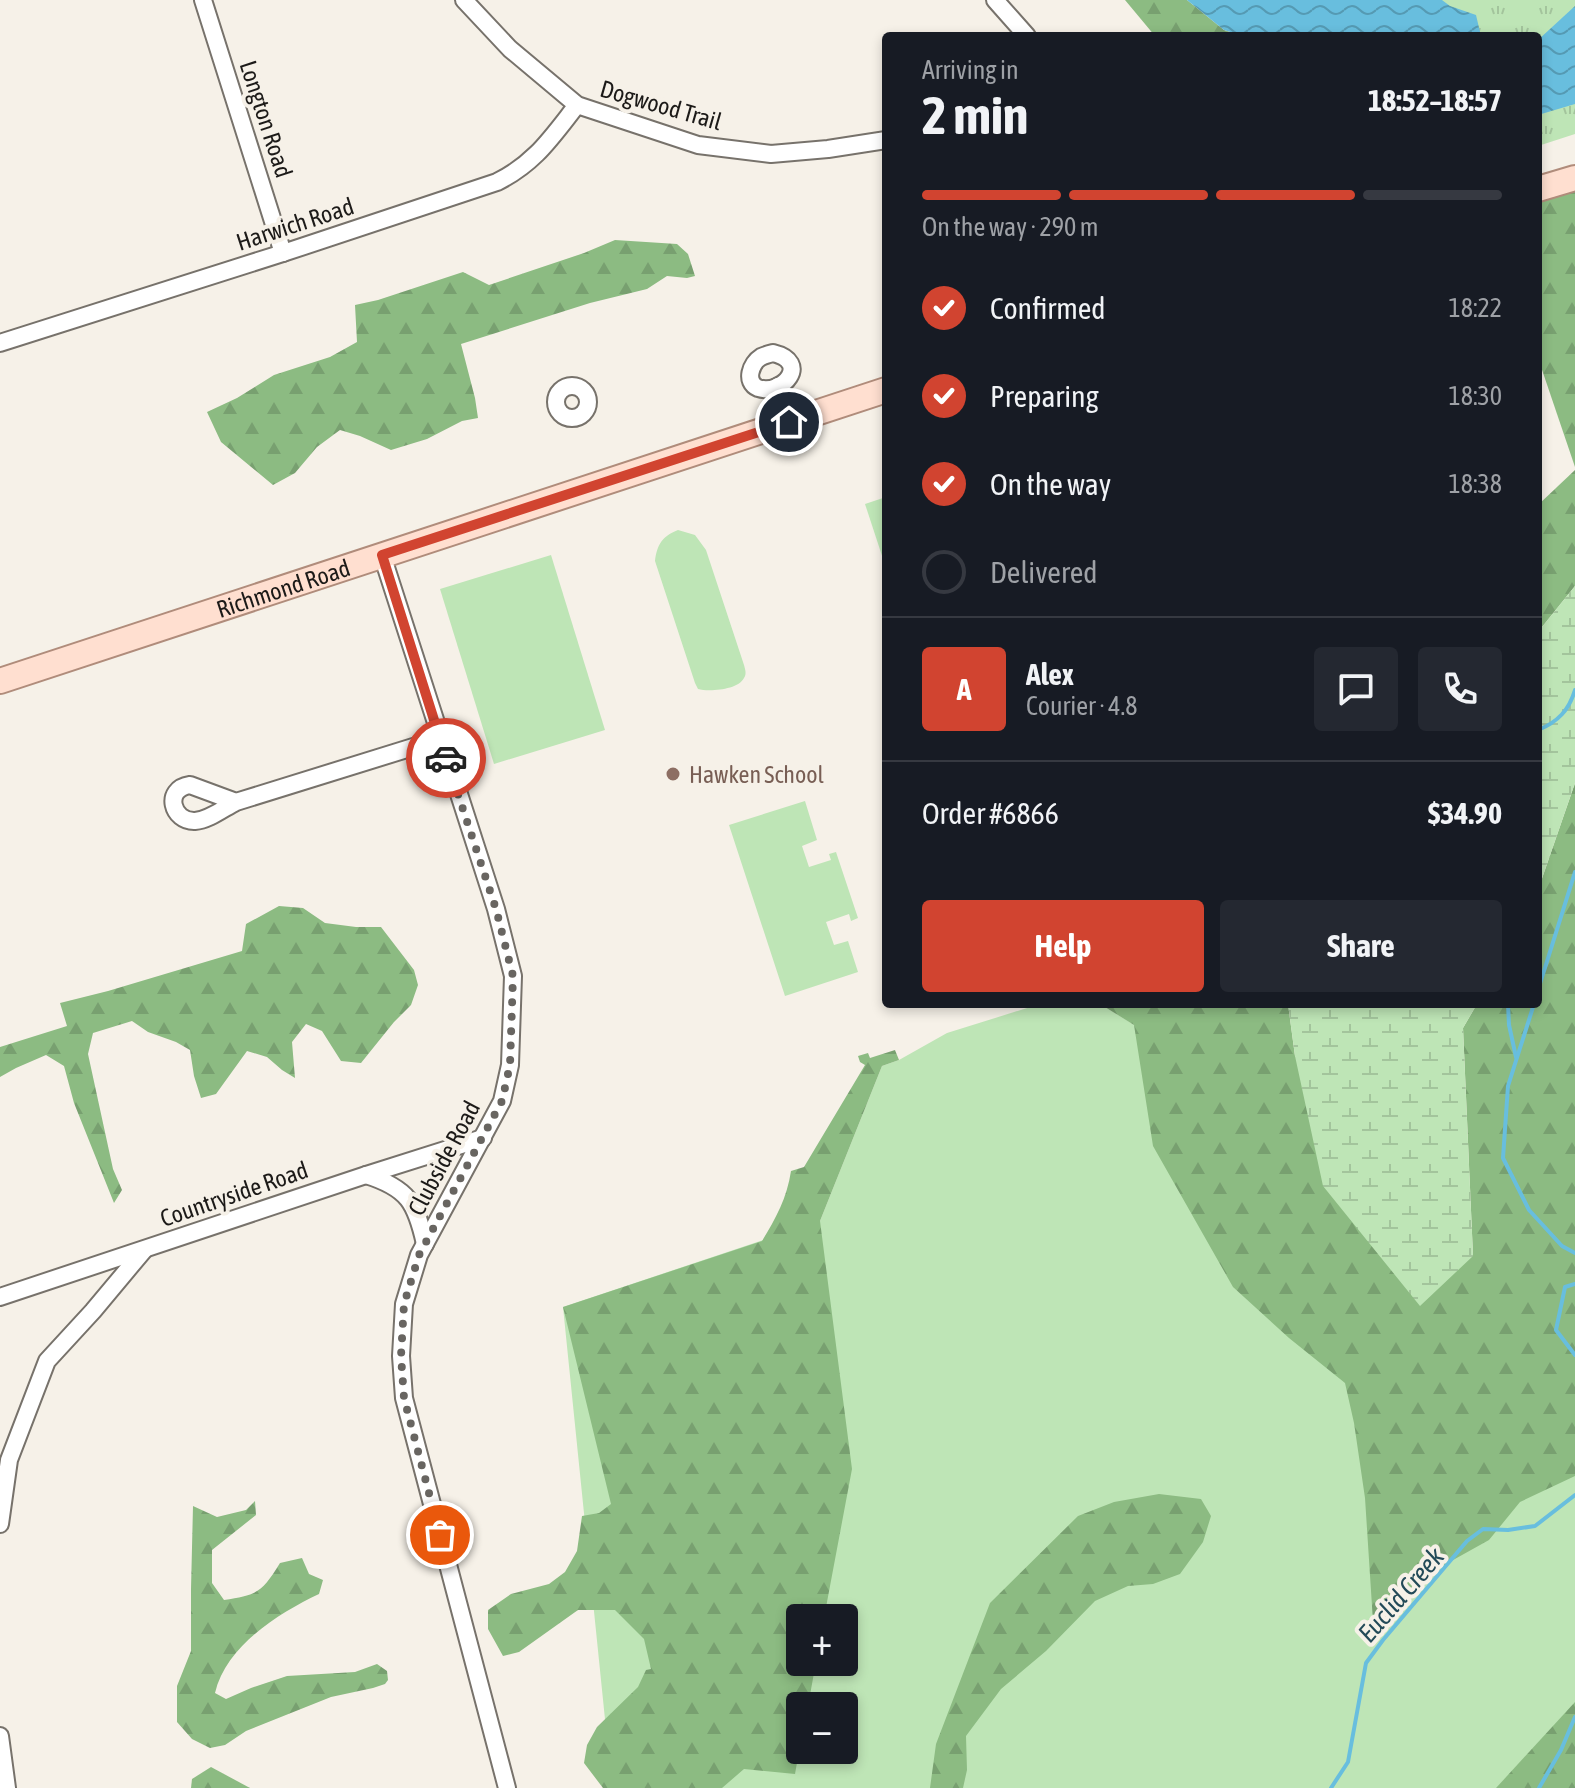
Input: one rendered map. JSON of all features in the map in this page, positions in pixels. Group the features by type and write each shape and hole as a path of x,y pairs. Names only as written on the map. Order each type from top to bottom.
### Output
{"main road":[{"path":"1542,188 1575,178"},
{"name":"Richmond Road","path":"0,681 882,391"}],"street":[{"name":"Longton Road","path":"203,0 283,253"},
{"name":"Dogwood Trail","path":"464,0 510,49 577,105 698,145 771,154 882,141"},
{"path":"995,0 1023,32"},
{"name":"Harwich Road","path":"0,343 497,182 529,163 577,105"},
{"path":"778,386 789,422"},
{"name":"Clubside Road","path":"382,555 496,909 513,976 510,1065 502,1101 419,1255 404,1304 401,1356 404,1398 507,1788"},
{"path":"236,802 439,739"},
{"name":"Countryside Road","path":"0,1297 483,1138"},
{"path":"366,1175 383,1180 406,1196 419,1218 425,1244"},
{"path":"0,1524 9,1460 47,1361 145,1249"},
{"path":"0,1736 7,1788"}],"green space":[{"path":"1125,0 1187,0 1230,32 1152,32"},
{"path":"1294,0 1575,0 1575,134 1542,145 1542,32 1305,32"},
{"path":"1575,178 1575,467 1542,370 1542,188"},
{"path":"615,240 677,244 688,254 695,276 667,276 647,289 590,303 461,344 478,418 462,421 427,439 391,450 340,430 317,447 295,473 273,485 221,442 207,412 274,375 330,357 357,342 355,305 463,272 489,285"},
{"path":"1575,470 1575,586 1542,627 1542,501"},
{"path":"882,498 882,556 865,504"},
{"path":"678,530 695,535 706,550 744,665 744,678 730,688 703,690 698,689 695,683 655,561 661,542"},
{"path":"551,555 605,730 494,764 440,589"},
{"path":"1575,586 1575,783 1542,878 1542,627"},
{"path":"1575,783 1575,1476 1520,1502 1489,1540 1419,1579 1378,1637 1374,1637 1365,1498 1345,1383 1233,1287 1153,1146 1134,1025 1106,1008 1289,1008 1295,1056 1473,1256 1463,1028 1475,1008 1542,1008 1542,878"},
{"path":"805,801 817,840 802,846 809,867 831,860 829,854 836,852 858,918 851,921 849,914 826,922 834,945 848,941 858,972 785,996 729,825"},
{"path":"279,906 303,908 325,923 381,927 414,970 418,985 411,1005 361,1063 341,1061 322,1031 306,1024 292,1042 295,1078 267,1057 247,1051 216,1094 201,1098 190,1050 148,1032 132,1021 93,1033 88,1054 113,1169 122,1190 114,1203 74,1103 64,1066 46,1055 0,1077 0,1047 67,1026 60,1003 242,951 246,924"},
{"path":"1027,1008 1107,1008 1251,1096 1518,1428 1575,1412 1575,1788 612,1788 563,1307 820,1221 882,1066 947,1033"},
{"path":"1289,1008 1475,1008 1463,1028 1473,1256 1420,1306 1323,1186 1295,1056"},
{"path":"895,1050 899,1060 882,1066 820,1221 852,1469 827,1604 786,1604 786,1676 813,1676 811,1692 786,1692 786,1764 797,1764 795,1774 744,1769 722,1788 603,1788 584,1763 587,1745 597,1727 638,1687 646,1670 651,1669 644,1639 615,1610 578,1610 519,1652 503,1656 488,1629 488,1610 511,1594 549,1584 565,1572 577,1551 582,1516 599,1513 611,1504 563,1307 762,1241 780,1208 791,1171 804,1167 865,1065 858,1056 868,1053 870,1058"},
{"path":"1159,1494 1201,1499 1211,1516 1203,1542 1180,1574 1153,1584 1128,1586 1095,1601 1046,1651 1001,1689 966,1736 967,1770 963,1788 930,1788 936,1744 990,1603 1078,1516 1114,1502"},
{"path":"255,1501 256,1515 212,1550 212,1583 224,1600 252,1594 263,1586 280,1563 302,1558 309,1574 323,1580 319,1594 271,1621 242,1646 230,1660 215,1693 226,1699 287,1676 355,1672 377,1664 387,1671 388,1680 373,1688 331,1697 246,1731 225,1745 210,1748 192,1739 177,1722 177,1686 191,1651 193,1506 217,1517 246,1510"},
{"path":"1575,1702 1575,1788 1496,1788"},
{"path":"211,1767 250,1788 191,1788 192,1779"}],"water":[{"path":"1187,0 1442,0 1476,15 1480,32 1230,32"},
{"path":"1575,6 1575,104 1542,114 1542,36"}],"waterway":[{"path":"1542,728 1562,714 1575,690"},
{"name":"Euclid Creek","path":"1542,977 1575,872"},
{"path":"1508,1008 1516,1057"},
{"name":"Euclid Creek","path":"1533,1008 1508,1086 1503,1158 1529,1210 1562,1246 1575,1253"},
{"name":"Euclid Creek","path":"1575,1284 1565,1287 1556,1330 1575,1355"},
{"name":"Euclid Creek","path":"1331,1788 1348,1762 1366,1663 1383,1640 1467,1541 1483,1529 1508,1530 1535,1526 1575,1495"},
{"path":"1539,1788 1561,1750 1575,1717"}],"way so far":[{"path":"440,1535 404,1398 401,1356 404,1304 419,1255 502,1101 510,1065 513,976 496,909 446,758"}],"place":[{"name":"Hawken School","path":"673,774"}],"route":[{"path":"446,758 382,555 789,422"}]}
